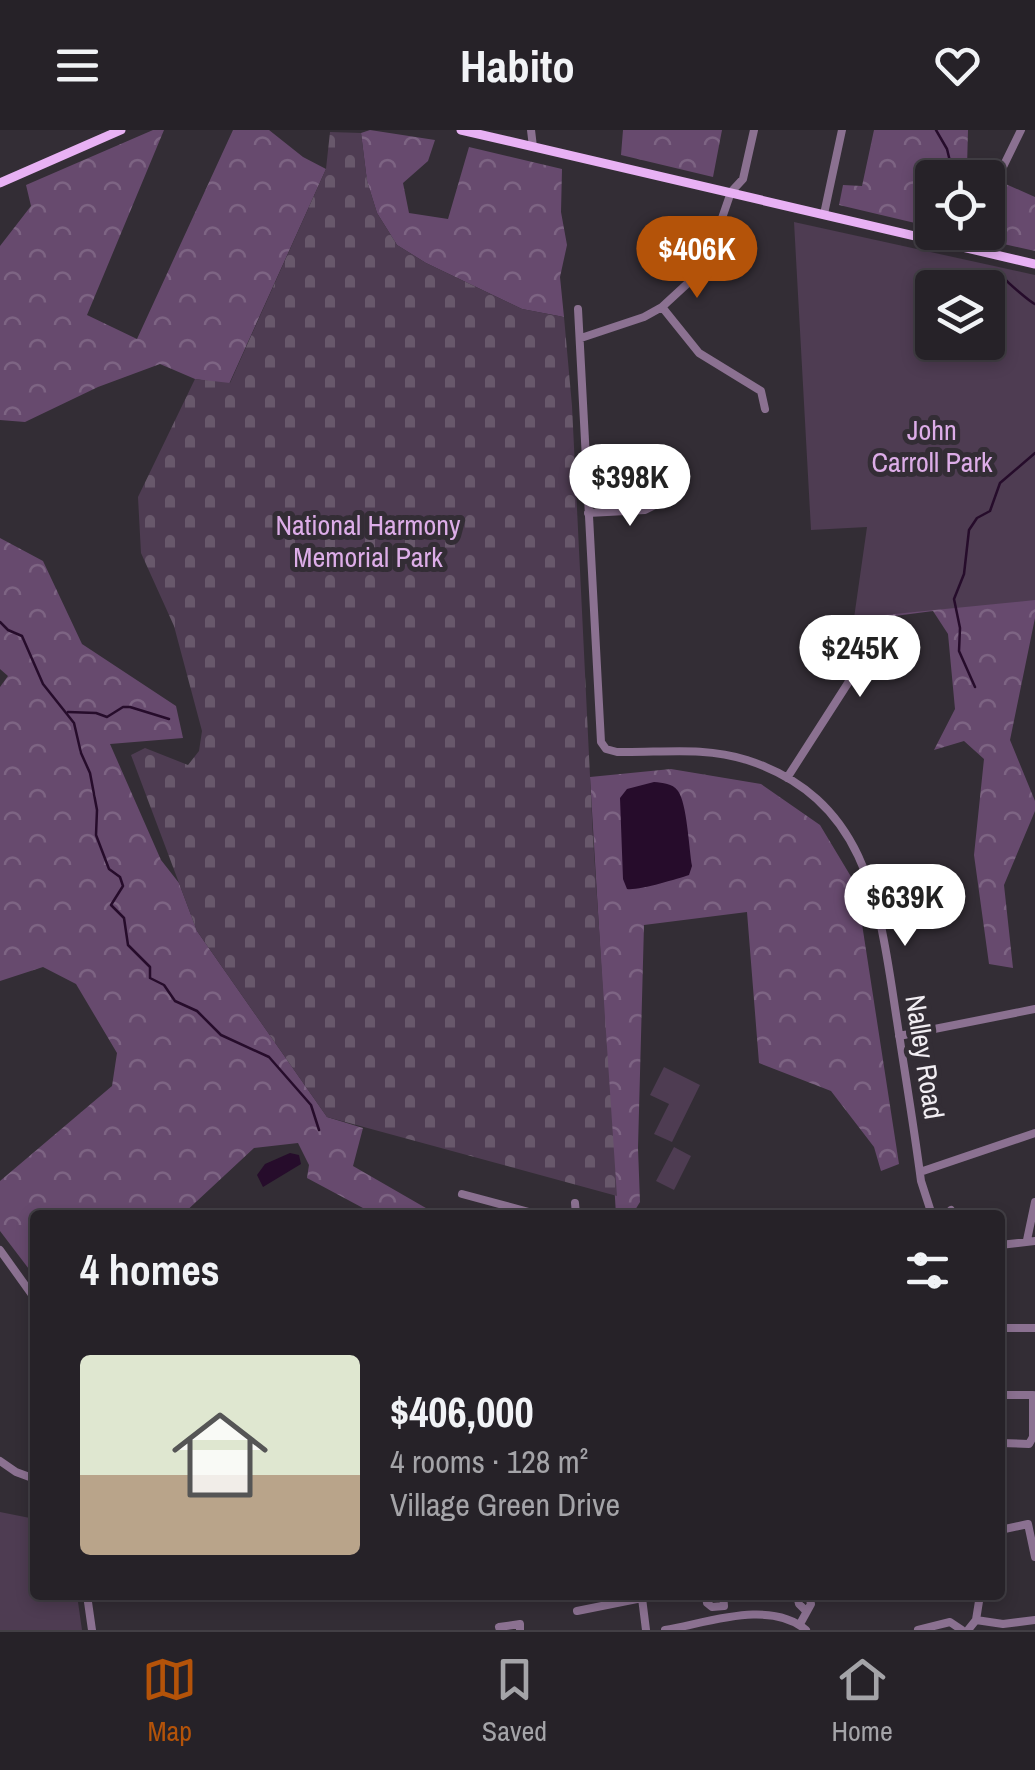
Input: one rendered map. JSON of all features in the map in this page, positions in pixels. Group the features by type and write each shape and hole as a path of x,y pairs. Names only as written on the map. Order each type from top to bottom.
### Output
{"main road":[{"path":"0,183 121,130"},
{"path":"461,130 1035,264"}],"street":[{"path":"530,130 533,147"},
{"path":"581,338 662,307 688,284 710,253 731,192 743,179 754,130"},
{"path":"824,214 842,130"},
{"path":"1005,163 1021,130"},
{"path":"662,307 699,353 761,391 764,410"},
{"path":"578,309 588,513 645,510 657,504"},
{"name":"Nalley Road","path":"588,513 600,738 604,747 613,751 708,751 749,760 787,778 833,816 865,868 879,911 920,1172 931,1210"},
{"path":"787,778 848,683 856,662 862,621"},
{"path":"899,1036 1035,1009"},
{"path":"920,1172 1035,1133"},
{"path":"462,1194 502,1210"},
{"path":"1005,1243 1031,1240 1035,1202"},
{"path":"575,1203 576,1210"},
{"path":"0,1250 30,1292"},
{"path":"1005,1328 1035,1328"},
{"path":"1005,1395 1032,1395 1033,1423 1029,1444 1005,1443"},
{"path":"0,1462 30,1477"},
{"path":"1005,1529 1028,1524 1035,1557"},
{"path":"88,1600 92,1630"},
{"path":"577,1611 632,1600"},
{"path":"642,1600 646,1630"},
{"path":"707,1600 708,1606 724,1606"},
{"path":"723,1600 728,1620"},
{"path":"799,1600 806,1611"},
{"path":"665,1630 776,1616 803,1627 810,1600"},
{"path":"918,1630 950,1622 965,1630 976,1620 979,1600"},
{"path":"976,1620 1003,1624 1035,1620"},
{"path":"500,1630 499,1626 520,1624 520,1630"}],"green space":[{"path":"153,130 164,130 87,315 137,339 233,130 269,130 303,157 326,169 229,384 195,379 160,364 98,387 25,422 0,420 0,246 31,206 26,185"},
{"path":"370,130 435,140 428,161 403,183 409,213 448,219 469,147 562,169 561,212 567,245 560,277 564,317 522,309 397,245 377,213 367,181 361,133"},
{"path":"623,130 722,130 713,177 621,155"},
{"path":"874,130 968,130 967,160 915,160 915,223 839,205 843,185 862,186"},
{"name":"National Harmony Memorial Park","path":"330,132 361,133 367,181 377,213 397,245 522,309 564,317 617,1196 327,1117 197,931 131,755 145,748 188,765 199,751 202,731 174,626 141,553 138,497 195,379 230,383 326,169"},
{"path":"1005,184 1035,197 1035,251 1005,244"},
{"name":"John Carroll Park","path":"794,222 1035,275 1035,600 854,618 867,527 811,530"},
{"name":"John Carroll Park","path":"802,261 925,270 915,270 915,360 1005,360 1005,276 1035,278 1035,618 1010,740 1035,801 1035,811 1004,885 1013,968 989,964 974,855 984,759 964,741 934,750 955,709 948,634 933,611 872,619 889,558"},
{"path":"0,538 43,561 82,644 176,706 183,738 110,744 161,860 179,883 197,931 327,1117 363,1128 353,1166 429,1210 367,1210 307,1178 309,1165 298,1143 254,1148 187,1210 30,1210 30,1270 0,1231 0,1181 112,1086 117,1053 76,984 43,967 0,981 0,687 8,676 0,669"},
{"path":"671,769 761,784 820,825 856,885 899,1164 881,1171 874,1147 831,1091 759,1063 747,912 644,925 640,1202 635,1210 616,1210 590,777"},
{"path":"664,1067 700,1085 672,1142 654,1134 669,1104 650,1095"},
{"path":"674,1147 691,1156 674,1190 656,1181"},
{"path":"0,1512 30,1518 30,1600 78,1600 82,1630 0,1630"}],"shaded area":[{"path":"654,782 673,786 681,797 692,866 689,875 627,889 623,879 620,798 627,789"},
{"path":"290,1153 299,1155 301,1164 263,1187 257,1175 265,1164"}],"waterway":[{"path":"936,130 950,160"},
{"path":"1005,279 1035,304"},
{"path":"975,687 959,651 960,628 954,599 964,574 969,530 977,518 990,511 1000,483 1035,453"},
{"path":"0,622 22,636 43,684 74,723 90,773 97,810 96,835 109,869 120,877 123,886 111,905 124,918 128,945 150,967 150,978 164,985 175,1001 197,1011 221,1035 269,1057 311,1105 319,1130"},
{"path":"68,712 107,717 130,707 169,719"}]}
